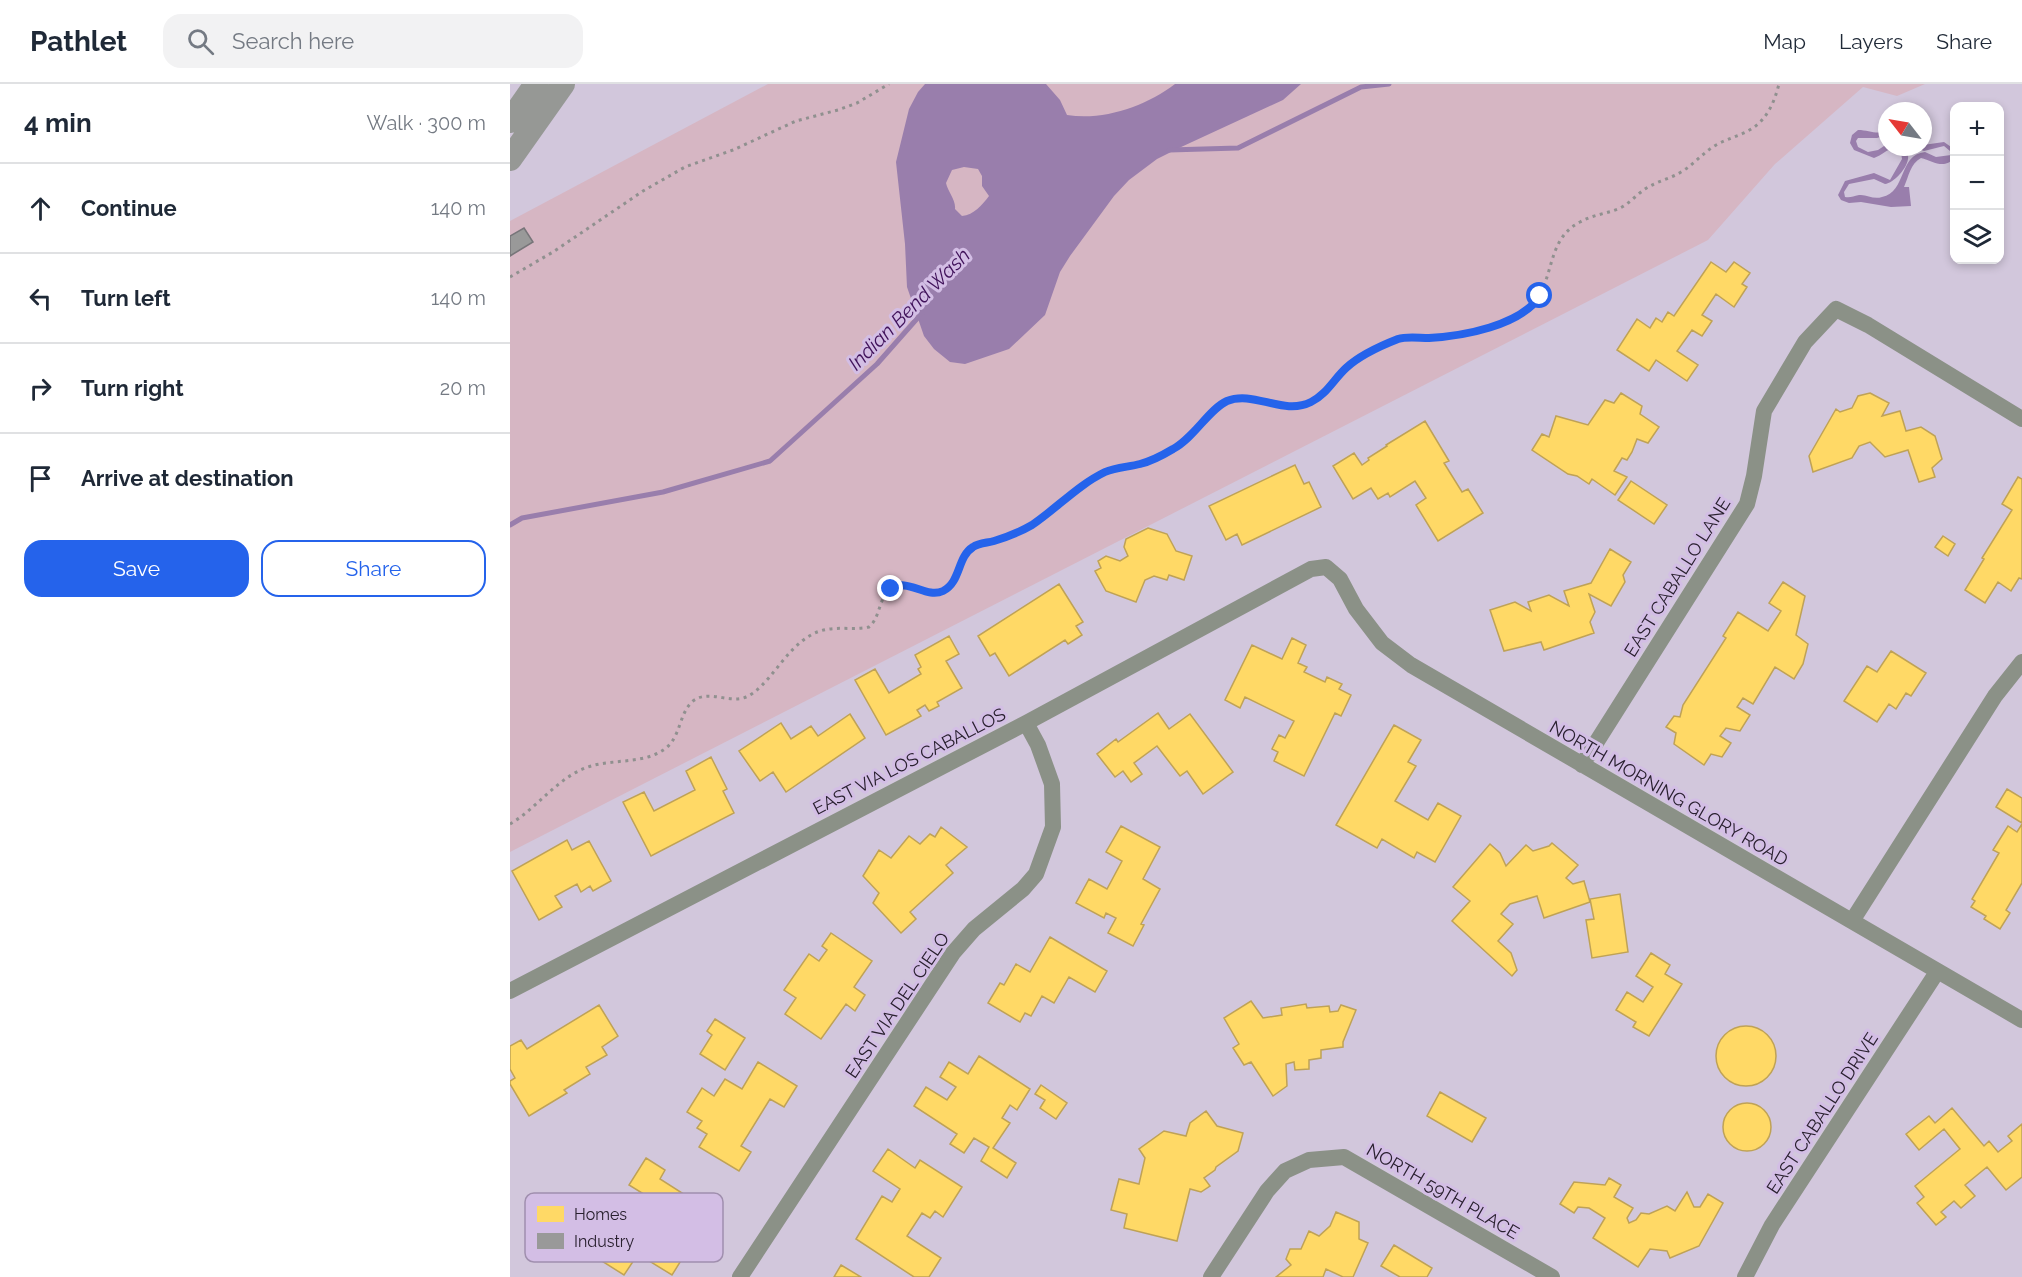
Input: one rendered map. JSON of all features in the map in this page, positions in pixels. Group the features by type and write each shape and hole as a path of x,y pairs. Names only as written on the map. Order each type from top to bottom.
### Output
{"main road":[{"path":"510,121 536,84"},
{"path":"510,159 563,84"}],"street":[{"name":"EAST CABALLO LANE","path":"1582,765 1747,504 1754,476 1764,411 1805,342 1836,309 1868,325 2022,419"},
{"name":"NORTH MORNING GLORY ROAD","path":"1326,567 1340,579 1356,609 1382,643 1404,660 2022,1020"},
{"name":"EAST VIA LOS CABALLOS","path":"510,991 1026,723 1311,569 1326,567"},
{"path":"1852,921 1995,696 2022,662"},
{"name":"EAST VIA DEL CIELO","path":"740,1277 953,952 974,929 1023,889 1036,874 1053,827 1052,784 1038,745 1026,723"},
{"name":"EAST CABALLO DRIVE","path":"1745,1277 1772,1225 1937,972"},
{"name":"NORTH 59TH PLACE","path":"1211,1277 1267,1191 1285,1171 1309,1160 1344,1156 1552,1277"}],"path":[{"path":"510,277 553,252 643,191 685,167 733,150 796,121 857,103 889,84"},
{"path":"510,824 564,780 582,770 592,766 651,756 666,748 678,731 688,707 695,700 709,696 733,700 749,696 766,681 791,650 813,634 829,628 869,627 873,623 885,594 895,586 902,585 935,592 943,591 952,583 960,570 962,559 971,548 1010,535 1031,525 1070,494 1108,471 1140,464 1176,448 1200,427 1219,405 1244,399 1277,406 1303,405 1320,397 1349,365 1401,338 1430,338 1458,334 1495,326 1521,314 1535,304 1540,296 1545,287 1556,248 1571,228 1584,220 1626,205 1648,186 1677,175 1716,145 1756,126 1768,114 1779,84"}],"shaded area":[{"path":"768,84 1925,84 1897,96 1863,87 1775,164 1708,240 510,852 510,221"},
{"path":"925,84 1046,84 1060,100 1067,115 1095,116 1138,105 1175,84 1301,84 1283,100 1157,159 1129,180 1114,196 1060,272 1045,315 1009,349 965,364 950,362 934,349 924,336 907,287 896,162 909,109","holes":["964,167 978,169 982,176 982,186 989,196 974,212 962,216 955,209 946,183 952,170"]},
{"path":"1858,130 1878,132 1878,138 1858,138 1856,141 1858,147 1868,152 1878,150 1878,156 1874,158 1854,150 1850,143 1852,135"},
{"path":"1944,142 1950,146 1950,151 1944,146 1932,149 1932,144"},
{"path":"1950,155 1950,162 1942,164 1921,158 1914,164 1904,187 1909,187 1911,206 1891,207 1861,202 1849,203 1841,200 1838,195 1845,181 1874,173 1890,180 1902,156 1908,156 1904,169 1893,181 1885,184 1874,179 1849,184 1844,192 1845,197 1862,195 1876,198 1890,194 1906,166 1915,156"}],"building: Homes":[{"path":"1711,262 1726,272 1734,262 1750,273 1742,284 1747,287 1734,307 1716,294 1702,315 1712,321 1702,336 1692,330 1677,351 1698,365 1687,381 1656,360 1649,371 1617,350 1637,319 1650,328 1656,318 1662,322 1668,312 1674,316"},
{"path":"1621,393 1642,406 1640,414 1659,427 1648,443 1637,439 1627,460 1622,458 1614,471 1627,477 1615,495 1592,479 1589,484 1577,476 1568,474 1532,450 1542,434 1549,437 1556,416 1588,425 1605,400 1614,403"},
{"path":"1870,393 1889,403 1882,416 1900,411 1906,431 1921,427 1935,436 1942,459 1932,468 1935,477 1919,482 1908,450 1885,457 1870,442 1859,446 1852,458 1813,472 1809,456 1836,409 1840,412 1852,408 1858,396"},
{"path":"1425,421 1449,461 1444,463 1462,492 1468,489 1483,513 1438,541 1416,505 1426,498 1415,481 1390,497 1388,493 1378,499 1371,488 1353,499 1333,466 1354,453 1362,465 1386,445"},
{"path":"1295,465 1304,484 1309,482 1321,507 1242,545 1237,534 1226,540 1209,506"},
{"path":"2018,477 2022,479 2022,579 2019,578 2011,591 1998,582 1985,603 1965,590 2012,510 2002,504"},
{"path":"1631,481 1667,505 1654,524 1618,500"},
{"path":"1148,528 1167,534 1176,551 1192,556 1184,580 1169,575 1167,580 1154,576 1145,580 1136,602 1106,591 1095,571 1101,568 1098,561 1106,556 1120,561 1128,556 1124,547 1126,539"},
{"path":"1943,536 1955,544 1948,556 1935,547"},
{"path":"1610,549 1631,562 1623,575 1625,582 1611,606 1589,594 1595,612 1590,622 1594,633 1544,650 1541,642 1504,651 1490,610 1515,602 1531,611 1528,602 1549,595 1569,606 1564,591 1591,583"},
{"path":"1783,582 1805,596 1796,635 1808,644 1803,664 1794,679 1775,667 1753,704 1743,698 1737,707 1750,715 1740,731 1726,728 1720,736 1731,743 1722,757 1711,754 1704,765 1674,744 1676,733 1666,727 1674,716 1680,717 1683,705 1726,638 1723,636 1738,612 1768,631 1781,611 1769,603"},
{"path":"1059,584 1083,622 1076,626 1082,635 1068,644 1065,640 1009,676 995,653 990,656 978,636"},
{"path":"949,636 959,654 946,661 962,688 937,702 939,706 929,711 925,705 917,710 921,716 886,735 855,680 875,669 889,693 921,674 918,669 921,667 915,655"},
{"path":"1292,638 1306,645 1298,663 1307,667 1304,672 1325,682 1327,677 1342,684 1339,689 1351,695 1341,716 1335,713 1304,776 1274,761 1278,752 1272,749 1279,735 1285,738 1294,721 1245,697 1240,708 1225,700 1252,645 1282,659"},
{"path":"1891,651 1926,673 1911,696 1906,693 1896,709 1889,704 1877,722 1844,701 1867,666 1877,672"},
{"path":"1158,713 1169,729 1190,714 1233,772 1203,794 1187,771 1180,776 1157,746 1134,763 1142,774 1131,782 1123,771 1115,777 1097,754 1116,739 1118,742"},
{"path":"850,714 865,738 786,792 773,772 760,781 739,751 781,723 791,739 811,726 818,736"},
{"path":"1394,725 1421,740 1408,762 1416,766 1395,801 1428,820 1438,803 1461,816 1435,862 1417,852 1414,858 1382,839 1377,848 1336,825"},
{"path":"711,757 727,789 723,791 734,813 651,856 623,802 644,792 654,811 695,790 686,771"},
{"path":"2007,789 2022,798 2022,823 1996,807"},
{"path":"2022,824 2022,883 2006,910 2010,913 2000,929 1984,919 1986,916 1971,907 1975,901 1972,899 1999,853 1993,850 2008,826 2017,832"},
{"path":"1121,826 1160,847 1143,879 1160,889 1141,924 1144,925 1133,946 1108,933 1116,918 1106,913 1104,918 1076,903 1089,879 1107,889 1122,861 1106,852"},
{"path":"941,827 967,847 946,865 953,873 910,912 916,919 901,933 873,903 879,893 863,876 879,850 891,858 909,836 920,844 930,834 935,837"},
{"path":"567,840 572,850 589,841 611,881 593,891 590,886 581,892 577,884 555,896 562,907 539,920 512,871"},
{"path":"1552,843 1578,865 1566,878 1573,884 1584,881 1590,902 1544,918 1537,896 1510,904 1501,914 1513,924 1498,941 1511,953 1517,970 1512,976 1452,921 1470,901 1453,887 1490,844 1500,853 1506,866 1526,845 1533,851"},
{"path":"1620,894 1628,952 1592,958 1586,920 1594,919 1590,899"},
{"path":"831,933 872,961 854,987 865,995 855,1011 846,1004 821,1039 785,1014 796,998 784,990 809,954 819,961 827,950 822,946"},
{"path":"1050,937 1107,971 1095,992 1069,977 1054,1003 1042,996 1031,1016 1025,1013 1020,1022 988,1003 1000,983 1004,985 1016,964 1030,972"},
{"path":"1651,953 1670,965 1665,974 1682,984 1649,1036 1633,1027 1636,1022 1616,1010 1627,992 1643,1002 1653,987 1636,976"},
{"path":"1251,1001 1263,1018 1282,1015 1281,1008 1306,1004 1307,1008 1329,1006 1330,1012 1338,1011 1341,1005 1356,1010 1343,1047 1321,1050 1321,1058 1309,1060 1309,1069 1295,1070 1294,1062 1286,1064 1287,1086 1273,1096 1251,1062 1244,1065 1233,1048 1239,1044 1224,1018"},
{"path":"599,1005 618,1036 602,1047 607,1055 586,1067 590,1074 564,1090 567,1093 529,1116 510,1084 510,1081 515,1078 510,1069 510,1046 521,1040 527,1049"},
{"path":"715,1019 745,1038 725,1070 700,1054 712,1035 707,1031"},
{"path":"1740,1026 1752,1026 1763,1031 1771,1039 1776,1056 1774,1068 1763,1081 1752,1086 1740,1086 1729,1081 1721,1073 1716,1062 1716,1050 1721,1039 1729,1031"},
{"path":"979,1056 1030,1089 1017,1110 1010,1105 1002,1118 1010,1123 993,1148 1016,1163 1007,1178 981,1161 989,1147 974,1138 964,1153 950,1144 957,1134 914,1106 926,1087 947,1100 956,1087 940,1077 949,1062 968,1074"},
{"path":"758,1062 797,1086 784,1107 770,1099 741,1146 751,1152 739,1171 699,1147 707,1134 697,1128 702,1121 687,1112 702,1088 714,1096 725,1079 742,1089"},
{"path":"1041,1085 1067,1103 1056,1119 1040,1108 1045,1100 1035,1094"},
{"path":"1440,1092 1486,1118 1472,1142 1427,1116"},
{"path":"1747,1103 1764,1110 1771,1127 1764,1144 1747,1151 1730,1144 1723,1127 1730,1110"},
{"path":"1952,1108 1984,1146 1989,1141 1998,1152 2012,1141 2008,1136 2022,1124 2022,1177 2006,1190 1987,1167 1965,1185 1975,1196 1961,1208 1954,1201 1941,1212 1946,1217 1936,1225 1917,1203 1924,1197 1915,1186 1960,1149 1944,1129 1919,1150 1906,1134 1929,1116 1935,1123"},
{"path":"1206,1111 1217,1126 1243,1133 1238,1151 1204,1178 1210,1186 1201,1192 1190,1189 1177,1241 1124,1228 1127,1214 1111,1210 1119,1179 1139,1184 1145,1158 1139,1149 1164,1131 1186,1136 1190,1123"},
{"path":"888,1149 915,1168 920,1160 962,1187 943,1217 935,1211 930,1218 922,1213 907,1236 941,1258 929,1277 914,1277 856,1239 882,1196 892,1202 900,1189 873,1171"},
{"path":"646,1158 665,1170 660,1179 682,1193 642,1193 629,1185"},
{"path":"1609,1178 1621,1185 1614,1197 1633,1208 1627,1218 1629,1223 1636,1220 1641,1213 1649,1214 1667,1206 1675,1211 1687,1192 1694,1207 1700,1207 1708,1194 1723,1203 1699,1246 1670,1258 1667,1251 1650,1249 1638,1267 1593,1238 1605,1218 1589,1208 1578,1207 1574,1213 1560,1204 1574,1182 1605,1185"},
{"path":"1336,1212 1359,1222 1359,1239 1368,1243 1353,1277 1343,1277 1326,1269 1323,1277 1276,1277 1291,1265 1286,1259 1290,1249 1301,1249 1309,1231 1319,1236 1330,1226"},
{"path":"1394,1245 1432,1268 1427,1277 1400,1277 1381,1266"},
{"path":"603,1262 633,1262 624,1275"},
{"path":"651,1262 680,1262 672,1275"},
{"path":"841,1265 861,1277 834,1277"}],"building: Industry":[{"path":"524,228 533,242 510,256 510,236"}],"waterway":[{"name":"Indian Bend Wash","path":"1169,150 1238,148 1361,87 1389,84"},
{"name":"Indian Bend Wash","path":"510,525 522,518 663,492 770,461 877,364 922,313"}],"route":[{"path":"891,589 902,585 926,591 943,591 952,583 960,570 962,559 971,548 1018,532 1031,525 1070,494 1108,471 1140,464 1176,448 1200,427 1219,405 1234,399 1244,399 1277,406 1303,405 1320,397 1349,365 1401,338 1430,338 1495,326 1527,310 1540,296"}]}
